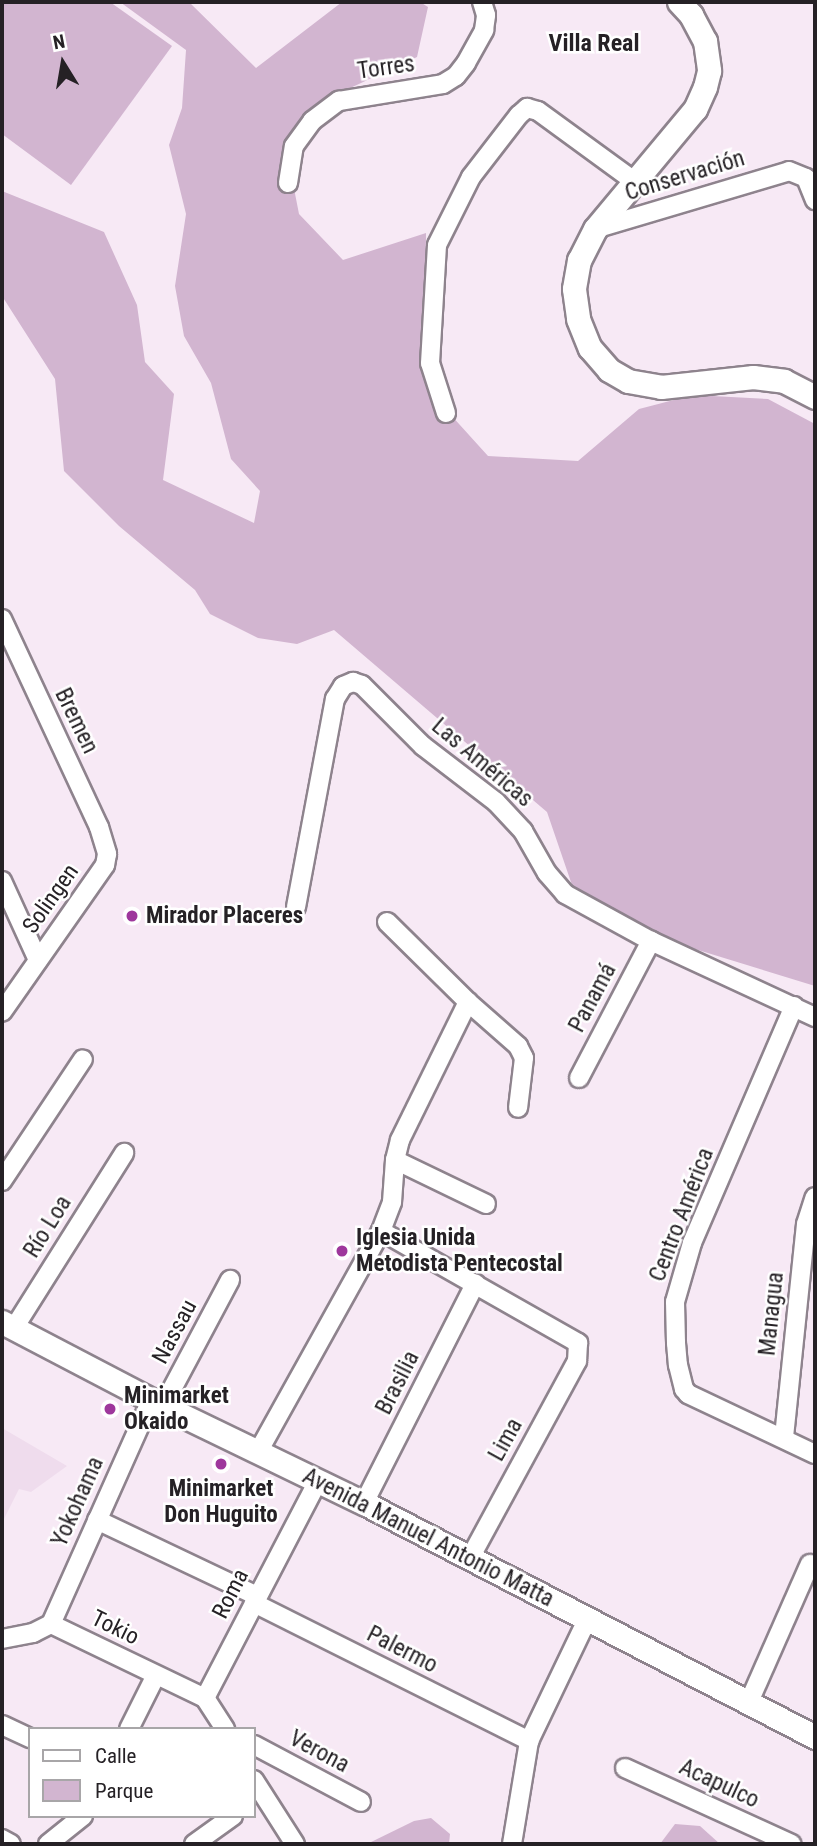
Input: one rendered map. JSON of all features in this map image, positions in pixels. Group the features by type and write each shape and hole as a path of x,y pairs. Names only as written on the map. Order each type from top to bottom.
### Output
{"main road":[{"path":"679,2 691,15 705,41 709,71 695,109 595,229 579,260 574,289 578,319 590,348 609,370 628,381 661,387 753,377 784,381 815,397"},
{"name":"Avenida Manuel Antonio Matta","path":"8,1325 157,1403 364,1503 815,1737"}],"street":[{"name":"Torres","path":"288,183 294,146 312,121 339,101 443,84 456,76 484,30 486,15 482,2"},
{"path":"446,413 430,363 437,245 471,177 519,114 527,108 538,111 634,181"},
{"name":"Conservación","path":"595,229 789,171 806,178 815,200"},
{"name":"Bremen","path":"2,619 106,844"},
{"name":"Las Américas","path":"296,907 335,699 343,686 353,682 362,685 423,746 496,802 523,831 547,873 565,894 651,941 815,1017"},
{"name":"Solingen","path":"2,1012 105,864 106,844"},
{"path":"2,881 38,960"},
{"path":"387,922 468,1002 518,1046 524,1058 517,1108"},
{"name":"Panamá","path":"579,1078 651,941"},
{"path":"258,1452 381,1231 392,1202 395,1160 400,1140 468,1002"},
{"name":"Centro América","path":"794,1006 692,1244 675,1301 678,1365 684,1389 699,1400 784,1437 815,1454"},
{"path":"2,1181 83,1059"},
{"name":"Río Loa","path":"8,1325 124,1153"},
{"path":"395,1160 486,1204"},
{"name":"Managua","path":"784,1437 806,1224 815,1197"},
{"path":"381,1231 475,1284"},
{"name":"Nassau","path":"157,1403 230,1280"},
{"name":"Lima","path":"470,1558 577,1361 578,1343 475,1284"},
{"name":"Brasilia","path":"364,1503 475,1284"},
{"name":"Yokohama","path":"51,1623 97,1520 157,1403"},
{"name":"Roma","path":"205,1698 318,1481"},
{"name":"Palermo","path":"97,1520 529,1741"},
{"path":"748,1702 810,1564"},
{"path":"512,1844 529,1741 587,1620"},
{"path":"2,1639 33,1633 51,1623"},
{"name":"Tokio","path":"51,1623 205,1698"},
{"path":"130,1727 156,1675"},
{"path":"205,1698 224,1727"},
{"path":"2,1725 28,1737"},
{"name":"Verona","path":"256,1746 361,1802"},
{"name":"Acapulco","path":"625,1768 792,1844"},
{"path":"256,1792 295,1844"},
{"path":"48,1844 80,1818"},
{"path":"194,1844 230,1818"},
{"path":"2,1839 11,1844"}],"shaded area":[{"path":"2,1428 67,1466 31,1492 19,1489 2,1523"}],"green space":[{"path":"2,2 110,2 172,46 71,185 2,134"},
{"path":"120,2 189,2 256,68 342,2 420,2 428,7 417,57 333,96 289,163 299,214 343,260 426,233 425,359 450,414 488,456 578,461 639,409 693,395 768,399 815,424 815,986 672,942 573,888 547,812 334,630 297,644 258,638 210,614 195,590 119,526 64,471 55,379 2,296 2,191 104,232 137,305 145,362 174,394 163,480 254,523 260,491 231,459 211,383 184,336 175,286 186,214 169,145 182,108 186,50"},
{"path":"431,1818 450,1834 449,1844 367,1844 414,1821"},
{"path":"675,1824 700,1826 720,1844 660,1844"}],"place":[{"name":"Mirador Placeres","path":"132,916"},
{"name":"Iglesia Unida Metodista Pentecostal","path":"342,1251"},
{"name":"Minimarket Okaido","path":"110,1409"},
{"name":"Minimarket Don Huguito","path":"221,1464"}],"district":[{"name":"Villa Real","path":"594,44"}]}
